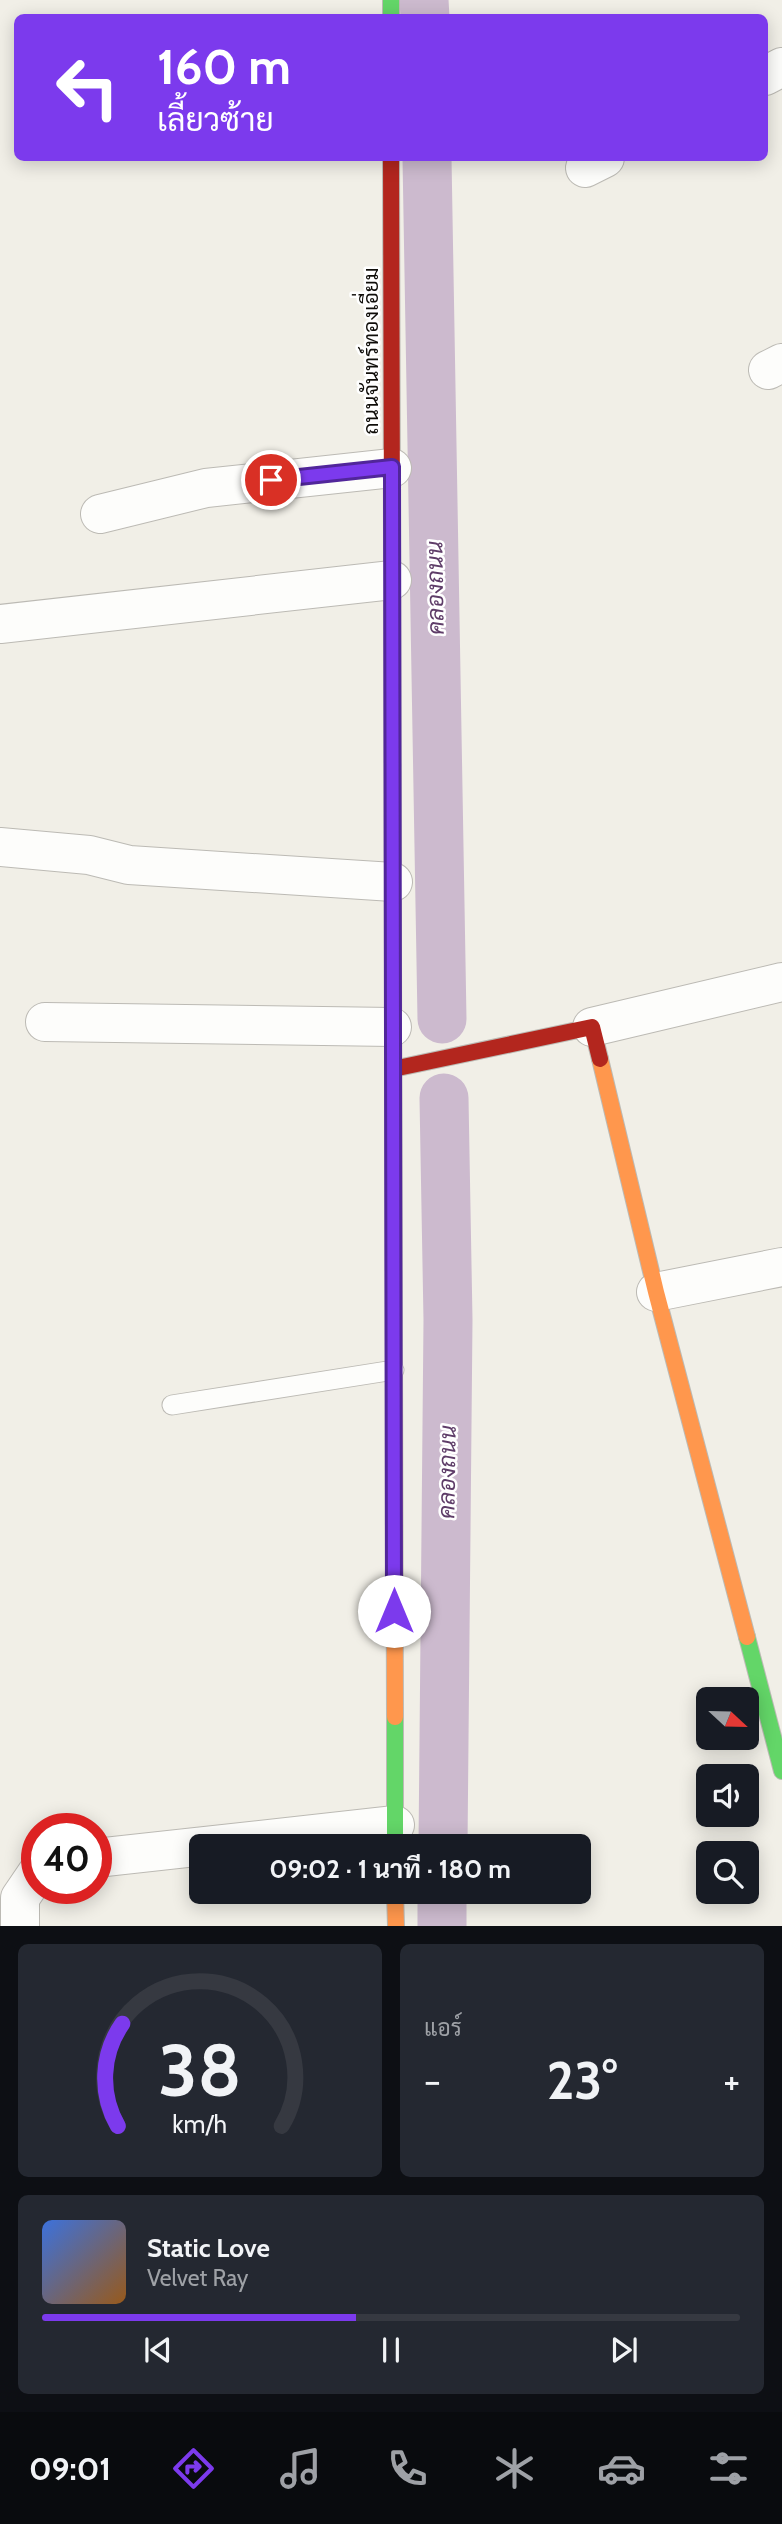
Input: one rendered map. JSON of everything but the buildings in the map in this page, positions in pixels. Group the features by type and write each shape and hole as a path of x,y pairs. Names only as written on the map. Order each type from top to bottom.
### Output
{"street":[{"name":"ถนนจันทร์ทองเอี่ยม","path":"391,161 395,1834"},
{"path":"100,514 206,488 392,467"},
{"path":"0,624 392,580"},
{"path":"0,847 89,855 129,865 393,882"},
{"path":"393,1069 592,1027 782,982"},
{"path":"45,1022 393,1027"},
{"path":"592,1027 656,1292 782,1771"},
{"path":"656,1292 782,1267"},
{"path":"112,1857 189,1851"},
{"path":"20,1926 21,1897"},
{"path":"396,1904 396,1926"}],"lane":[{"path":"172,1405 394,1370"}],"waterway":[{"name":"คลองถนน","path":"424,0 425,14"},
{"name":"คลองถนน","path":"427,161 442,1019"},
{"name":"คลองถนน","path":"443,1834 448,1320 444,1098"},
{"name":"คลองถนน","path":"442,1904 442,1926"}],"traffic: fast":[{"path":"391,0 391,14"},
{"path":"392,529 393,962"},
{"path":"747,1637 782,1771"},
{"path":"395,1717 395,1834"}],"traffic: slow":[{"path":"600,1059 656,1292 747,1637"},
{"path":"394,1356 395,1717"},
{"path":"395,1904 396,1926"}],"traffic: jam":[{"path":"391,161 392,529"},
{"path":"393,962 394,1356"},
{"path":"393,1069 592,1027 600,1059"}],"route":[{"path":"271,480 392,467 394,1611"}]}
